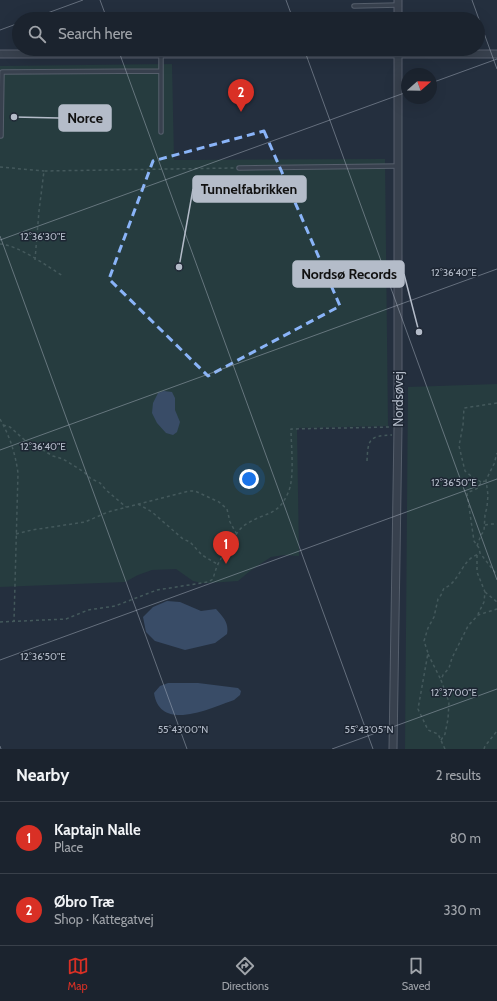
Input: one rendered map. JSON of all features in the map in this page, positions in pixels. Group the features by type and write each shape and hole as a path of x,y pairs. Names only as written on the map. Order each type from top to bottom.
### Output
{"street":[{"path":"0,54 12,54"},
{"path":"485,54 497,54"},
{"name":"Nordsøvej","path":"393,749 398,431 398,56"}],"lane":[{"path":"354,6 398,2"},
{"path":"160,132 161,56"},
{"path":"1,136 2,72 160,71"},
{"path":"239,168 398,166"}],"path":[{"path":"0,167 44,171 239,168"},
{"path":"35,260 38,211 44,171"},
{"path":"0,244 7,244 63,276"},
{"path":"486,481 481,482 465,471 459,446 464,425 464,408 497,403"},
{"path":"0,418 10,438 16,455 17,467 18,495 14,621"},
{"path":"3,425 10,427 28,443 34,443 53,456 63,459 84,472 90,478 100,482 110,494 126,507"},
{"path":"0,622 66,619 88,610 116,606 157,590 208,582 213,579 217,564 234,540 236,534 247,523 270,514 281,506 289,491 292,468 290,429 398,431"},
{"path":"367,460 368,445 372,439 398,431"},
{"path":"477,546 484,531 485,525 488,495 486,480 494,464 497,453"},
{"path":"481,482 478,488 467,493 474,541 480,548 480,553 497,575"},
{"path":"16,534 85,522 108,512 194,491 219,502 227,509 230,522 236,534"},
{"path":"138,504 152,512 183,540 190,542 202,555 217,564"},
{"path":"485,525 497,524"},
{"path":"441,741 445,734 449,702 424,641 428,628 434,617 438,599 442,595 444,588 448,587 458,576 467,561 480,553"},
{"path":"441,680 449,668 452,658 468,626 478,615 484,602 485,592 477,572 477,555"},
{"path":"485,592 497,602"},
{"path":"478,615 497,609"},
{"path":"428,653 418,709 428,730 438,734 445,749"},
{"path":"484,749 497,731"}],"highlighted area":[{"path":"264,131 340,306 208,376 109,279 153,161"}],"green space":[{"path":"172,64 174,160 385,159 388,426 297,428 299,556 284,555 271,557 238,581 202,583 193,581 176,569 152,570 125,582 0,587 0,66"},
{"path":"497,384 497,749 405,749 408,387"}],"water":[{"path":"164,391 172,392 175,398 175,410 180,422 177,432 173,435 166,433 157,423 152,413 153,403 158,393"},
{"path":"167,601 180,602 201,611 216,609 225,621 227,634 215,643 185,650 155,641 146,632 143,617 153,607"},
{"path":"168,683 198,683 238,688 241,691 240,695 234,700 213,708 200,712 176,715 166,712 158,705 154,693 160,686"}],"place":[{"name":"Øbro Træ","path":"241,112"},
{"name":"Norce","path":"14,117"},
{"name":"Tunnelfabrikken","path":"179,267"},
{"name":"Nordsø Records","path":"419,332"},
{"name":"Kaptajn Nalle","path":"226,564"}]}
